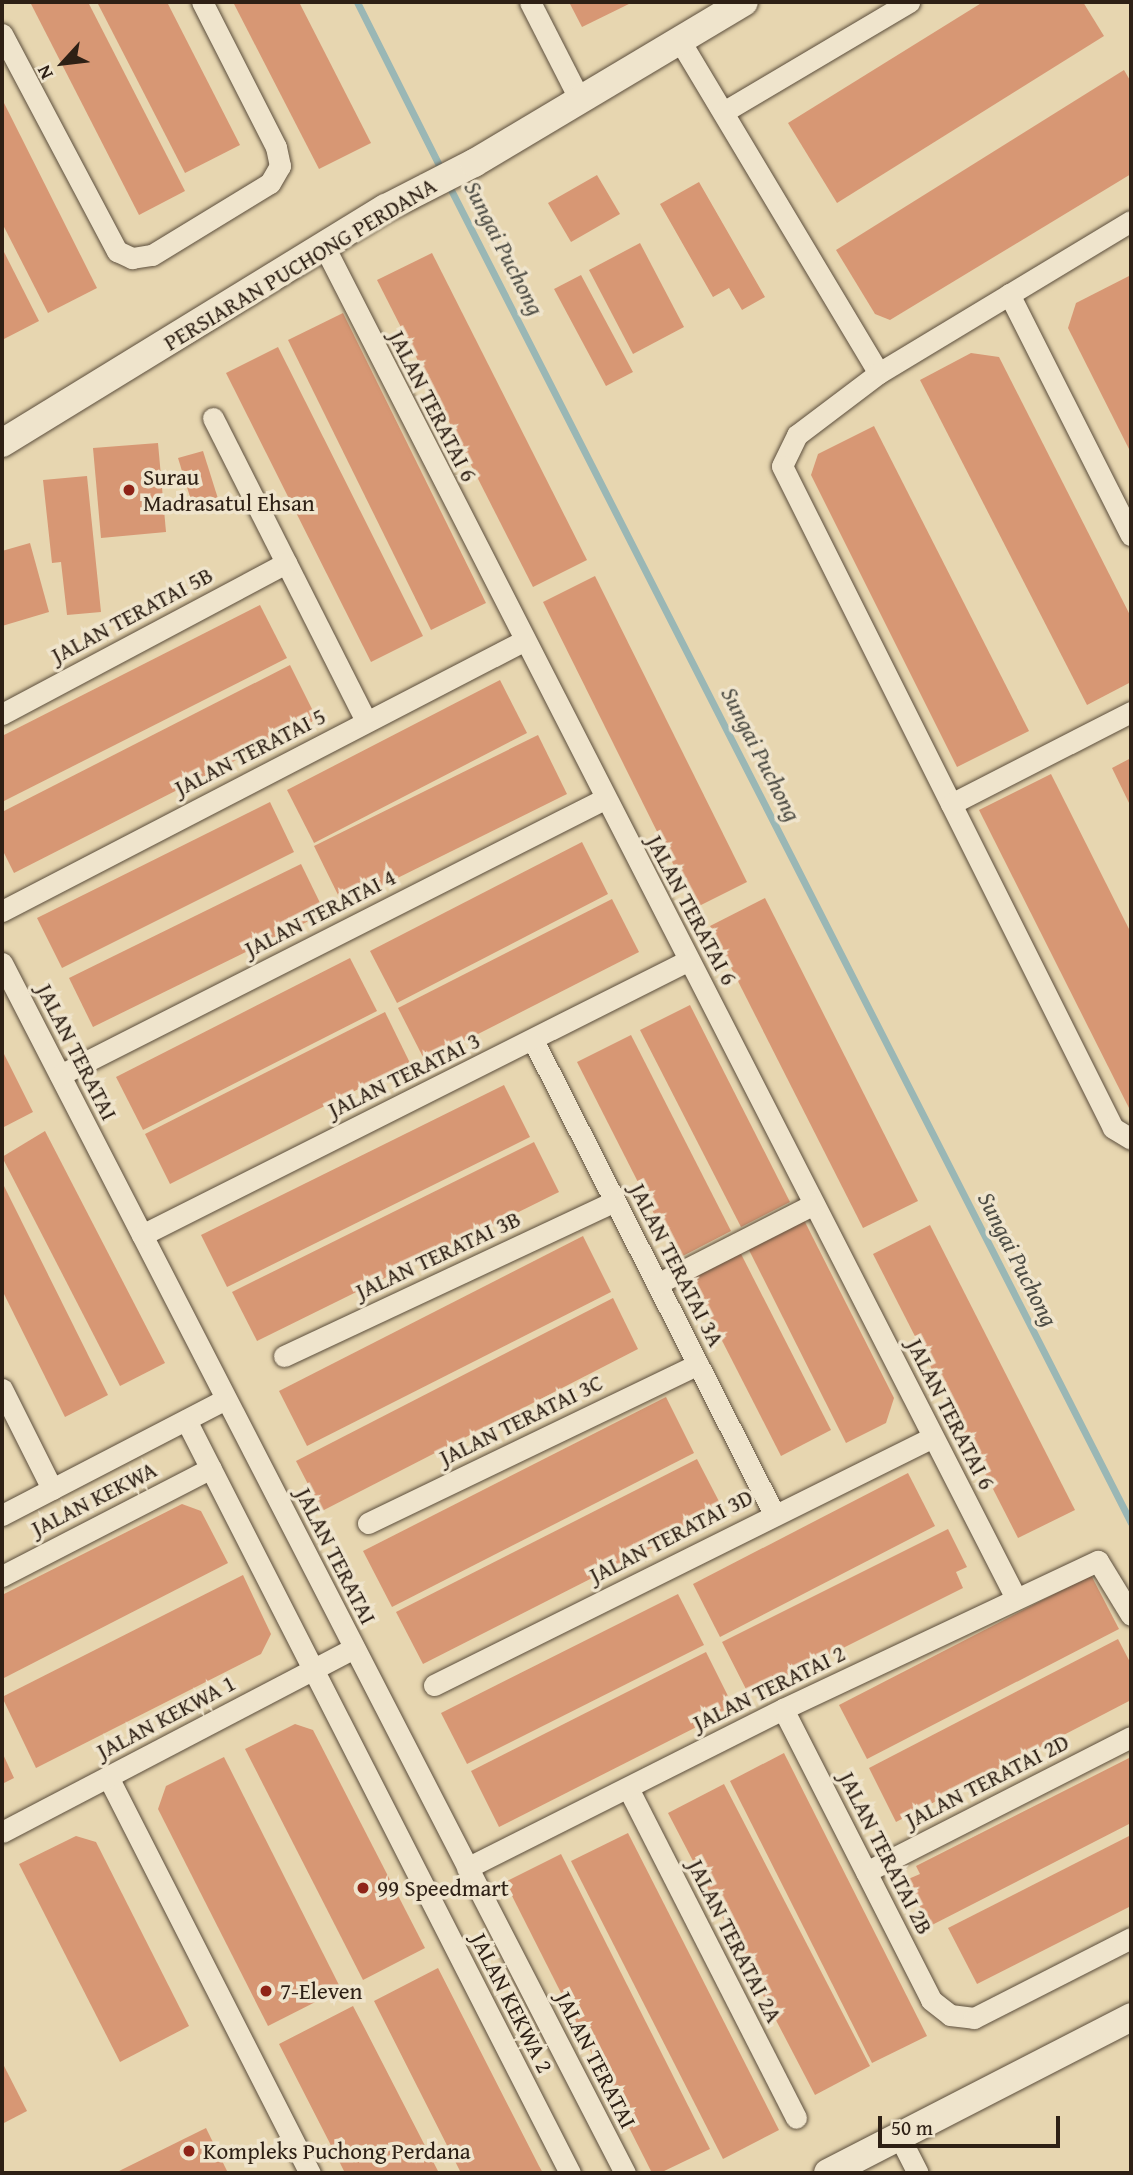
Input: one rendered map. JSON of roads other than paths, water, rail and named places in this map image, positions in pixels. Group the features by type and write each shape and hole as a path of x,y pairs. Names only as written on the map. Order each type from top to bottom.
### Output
{"street":[{"path":"2,34 117,251 132,258 152,255 270,183 280,166 276,147 202,2"},
{"path":"530,2 580,100"},
{"name":"PERSIARAN PUCHONG PERDANA","path":"2,443 386,208 474,163 744,2"},
{"path":"725,111 909,2"},
{"path":"680,41 725,111 879,373"},
{"path":"1131,221 879,373 797,435 782,466 1113,1128 1131,1139"},
{"name":"JALAN TERATAI 6","path":"324,246 523,641 1016,1598"},
{"path":"1009,294 1131,535"},
{"path":"213,418 366,721"},
{"name":"JALAN TERATAI 5B","path":"2,714 286,562"},
{"name":"JALAN TERATAI 5","path":"2,911 523,641"},
{"path":"951,804 1131,712"},
{"name":"JALAN TERATAI 4","path":"60,1075 604,799"},
{"name":"JALAN TERATAI 3","path":"142,1235 689,960"},
{"name":"JALAN TERATAI","path":"2,963 625,2173"},
{"name":"JALAN TERATAI 3A","path":"533,1040 774,1514"},
{"name":"JALAN TERATAI 3B","path":"284,1356 615,1201"},
{"path":"657,1284 814,1204"},
{"name":"JALAN TERATAI 3C","path":"368,1523 698,1364"},
{"path":"2,1389 52,1489"},
{"path":"2,1515 226,1399"},
{"name":"JALAN KEKWA 2","path":"186,1420 570,2173"},
{"name":"JALAN TERATAI 3D","path":"434,1685 933,1437"},
{"name":"JALAN KEKWA","path":"2,1577 211,1468"},
{"name":"JALAN TERATAI 2","path":"467,1868 783,1709 1098,1561 1131,1615"},
{"name":"JALAN KEKWA 1","path":"2,1832 354,1648"},
{"name":"JALAN TERATAI 2B","path":"783,1709 931,2000 950,2015 974,2018 1131,1938"},
{"name":"JALAN TERATAI 2D","path":"866,1872 1131,1737"},
{"path":"108,1777 310,2173"},
{"name":"JALAN TERATAI 2A","path":"628,1788 796,2118"},
{"path":"828,2173 1131,2017"},
{"path":"900,2138 918,2173"}],"waterway":[{"name":"Sungai Puchong","path":"357,2 443,173"},
{"name":"Sungai Puchong","path":"448,184 1131,1523"}],"place":[{"name":"Surau Madrasatul Ehsan","path":"129,490"},
{"name":"99 Speedmart","path":"363,1888"},
{"name":"7-Eleven","path":"266,1991"},
{"name":"Kompleks Puchong Perdana","path":"189,2151"}]}
